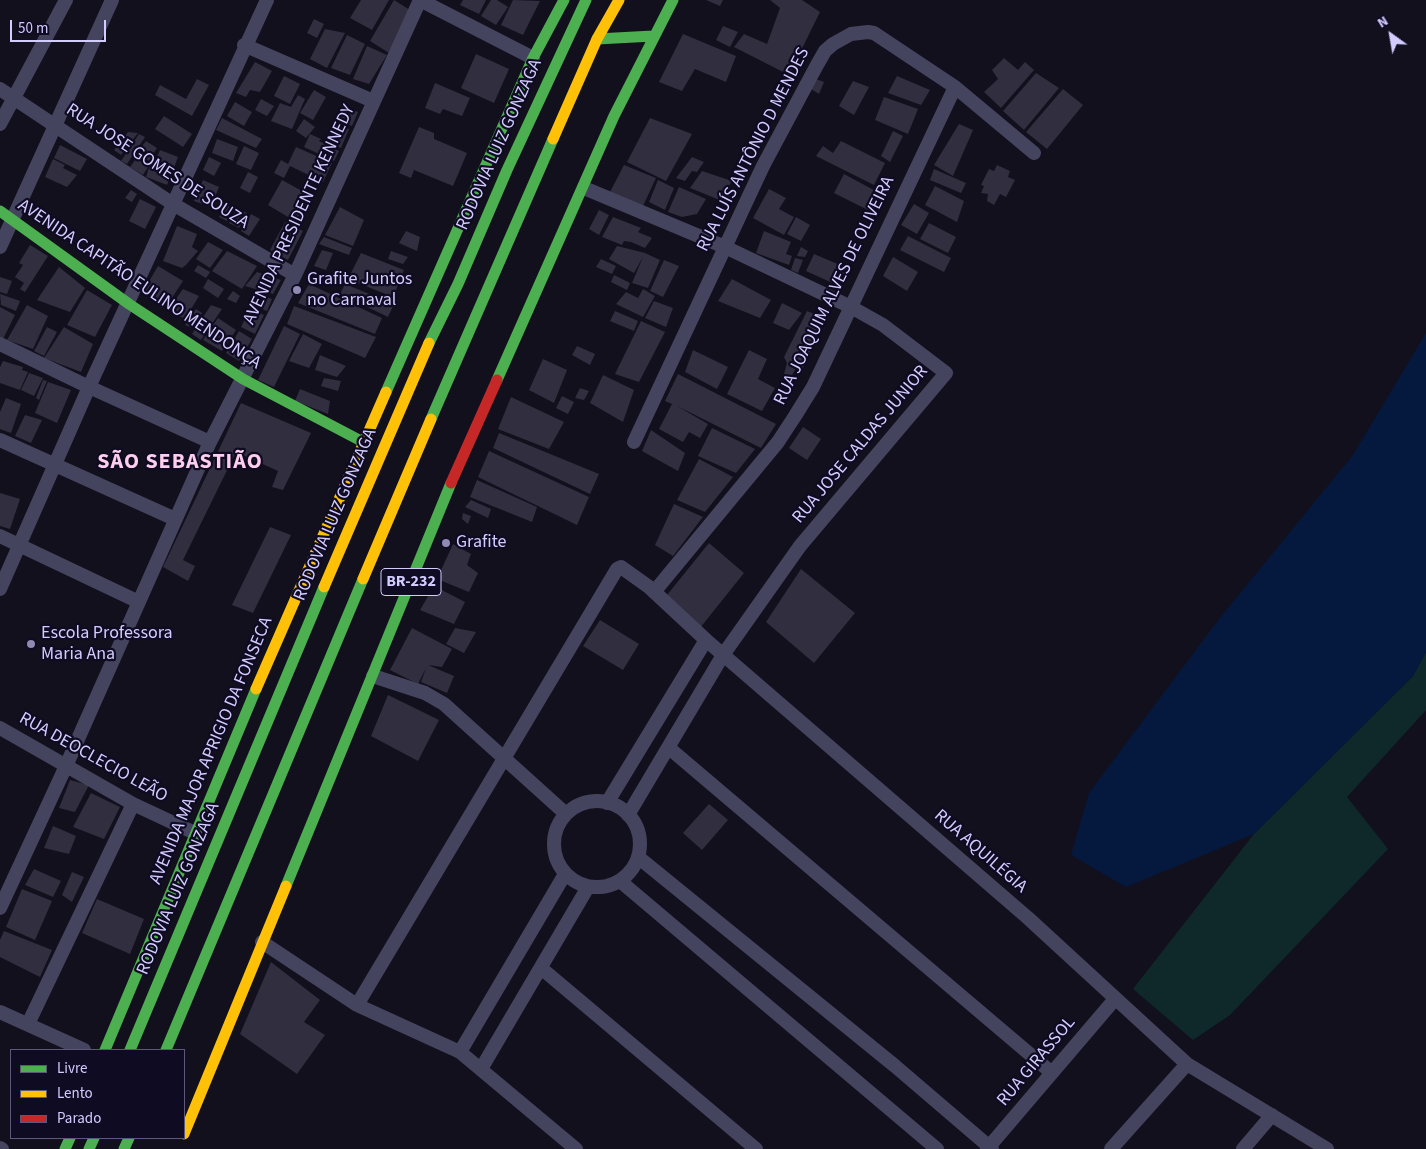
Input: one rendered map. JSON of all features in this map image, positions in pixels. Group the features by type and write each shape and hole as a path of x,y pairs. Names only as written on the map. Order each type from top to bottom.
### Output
{"main road":[{"name":"AVENIDA MAJOR APRIGIO DA FONSECA","path":"105,1049 195,834 533,58 564,0"},
{"name":"RODOVIA LUIZ GONZAGA","path":"130,1049 419,362 458,284 507,170 586,0"},
{"name":"BR-232","path":"166,1049 476,311 597,39 619,0"},
{"path":"597,39 653,36 673,0"},
{"name":"BR-232","path":"185,1131 373,676 434,522 584,188 614,116 653,36"},
{"name":"AVENIDA CAPITÃO EULINO MENDONÇA","path":"0,211 129,304 243,379 365,443"}],"street":[{"path":"0,124 66,0"},
{"path":"0,247 57,125 112,0"},
{"path":"0,589 89,387 129,304 244,46 267,0"},
{"path":"420,0 533,58"},
{"name":"AVENIDA PRESIDENTE KENNEDY","path":"0,908 66,766 210,442 295,275 420,0"},
{"name":"RUA LUÍS ANTÔNIO D MENDES","path":"634,442 763,166 825,51 833,44 850,34 874,33 955,87 1034,153"},
{"path":"244,46 373,101"},
{"name":"RUA JOAQUIM ALVES DE OLIVEIRA","path":"654,592 778,442 813,387 955,87"},
{"name":"RUA JOSE GOMES DE SOUZA","path":"0,89 174,204 295,275"},
{"name":"RUA JOSE CALDAS JUNIOR","path":"584,188 725,247 851,306 883,325 946,374 800,546 723,655"},
{"path":"0,344 210,442"},
{"path":"0,440 175,519"},
{"path":"0,536 139,602"},
{"name":"RUA AQUILÉGIA","path":"505,757 618,569 621,567 654,592 723,655 1028,918 1187,1064 1327,1149"},
{"path":"607,802 706,640"},
{"path":"628,815 723,655"},
{"path":"373,676 437,699 505,757 566,814"},
{"name":"RUA DEOCLECIO LEÃO","path":"0,728 133,804 195,834"},
{"path":"669,748 1052,1073"},
{"path":"357,1005 505,757"},
{"path":"593,801 607,802 619,807 628,815 639,834 638,857 631,870 620,881 610,885 588,887 576,882 565,874 556,857 554,838 558,825 566,814 578,806 593,801"},
{"path":"28,1024 133,804"},
{"path":"638,857 887,1059 989,1148"},
{"path":"460,1052 565,874"},
{"path":"620,881 937,1149"},
{"path":"481,1069 588,887"},
{"path":"262,942 357,1005 460,1052 576,1149"},
{"path":"541,968 756,1149"},
{"name":"RUA GIRASSOL","path":"989,1148 1115,999"},
{"path":"0,1012 82,1049"},
{"path":"1111,1149 1187,1064"},
{"path":"1243,1149 1272,1115"}],"green space":[{"path":"1426,652 1426,710 1347,797 1388,849 1230,1015 1193,1040 1133,989 1254,834 1413,676"}],"water":[{"path":"1426,333 1426,652 1413,676 1254,834 1126,887 1071,855 1089,793 1219,619 1353,455"}],"building":[{"path":"361,0 389,0 372,30 350,18"},
{"path":"394,0 410,10 389,53 370,41"},
{"path":"463,0 486,0 479,14 460,5"},
{"path":"491,0 497,0 508,7 496,25 481,16"},
{"path":"513,0 540,1 523,35 501,25"},
{"path":"706,0 723,0 720,6"},
{"path":"770,0 802,0 820,12 789,75 734,47 744,34 767,44 780,8"},
{"path":"314,19 324,24 317,38 307,33"},
{"path":"723,26 738,32 730,47 716,40"},
{"path":"325,29 345,33 327,68 310,59"},
{"path":"683,34 736,56 726,82 695,69 682,91 659,82"},
{"path":"347,35 365,44 350,75 331,68"},
{"path":"367,46 387,55 369,84 353,79"},
{"path":"476,54 509,69 494,103 461,88"},
{"path":"1004,58 1018,70 1025,62 1034,70 1001,108 984,92 998,79 992,70"},
{"path":"255,62 272,71 260,92 250,90 246,97 236,93"},
{"path":"1036,73 1059,88 1024,130 1003,111"},
{"path":"284,76 300,84 290,104 274,96"},
{"path":"897,76 930,90 921,105 888,93"},
{"path":"197,79 209,85 192,116 155,95 160,85 186,99"},
{"path":"816,79 824,82 819,94 811,89"},
{"path":"853,81 869,87 854,115 839,106"},
{"path":"435,83 470,98 462,116 443,109 440,114 425,108"},
{"path":"1063,89 1083,105 1047,149 1026,132"},
{"path":"314,90 326,97 313,120 300,113"},
{"path":"298,95 305,99 292,129 271,121 280,103 291,107"},
{"path":"884,97 918,109 908,134 875,120"},
{"path":"261,99 274,106 267,116 255,110"},
{"path":"235,102 252,112 244,126 227,116"},
{"path":"343,106 358,112 352,126 337,120"},
{"path":"164,116 192,134 183,147 155,129"},
{"path":"222,118 262,139 256,148 216,130"},
{"path":"650,118 692,134 666,181 627,162"},
{"path":"304,119 315,127 306,138 296,131"},
{"path":"334,124 349,129 341,148 325,141"},
{"path":"959,124 973,130 953,176 934,165"},
{"path":"419,127 434,133 434,139 467,153 453,186 414,170 411,178 399,173"},
{"path":"893,131 903,136 890,162 881,156"},
{"path":"128,132 138,133 121,155 114,150"},
{"path":"139,134 145,137 127,164 121,161"},
{"path":"310,134 339,151 334,161 304,147"},
{"path":"217,139 238,147 233,161 212,153"},
{"path":"146,141 157,148 149,161 137,153"},
{"path":"841,141 885,163 874,185 816,156 823,146 833,153"},
{"path":"60,145 87,159 80,171 54,158"},
{"path":"244,146 259,153 251,170 236,164"},
{"path":"296,147 332,163 323,182 290,166 284,178 274,173 281,160 288,164"},
{"path":"160,150 178,157 174,168 155,161"},
{"path":"138,156 150,164 143,175 130,167"},
{"path":"209,157 221,163 214,176 203,170"},
{"path":"692,157 704,162 697,172 692,171 685,181 676,178"},
{"path":"53,159 65,165 63,168 77,175 67,187 45,177"},
{"path":"150,164 172,173 167,185 146,177"},
{"path":"624,165 656,178 643,206 610,192"},
{"path":"997,165 1010,171 1008,177 1015,180 1006,197 1000,194 994,205 987,201 988,194 981,193 984,186 981,185 989,169 994,171"},
{"path":"934,169 966,183 961,193 930,180"},
{"path":"702,171 732,181 727,189 732,192 727,203 690,188"},
{"path":"248,172 258,177 250,193 240,188"},
{"path":"844,174 883,195 872,212 834,193"},
{"path":"203,180 219,187 211,207 194,201"},
{"path":"282,180 313,197 298,223 268,205"},
{"path":"658,180 674,188 665,210 649,202"},
{"path":"935,186 964,201 957,222 925,205"},
{"path":"679,187 706,199 697,214 682,217 668,212"},
{"path":"769,189 786,198 779,209 794,217 784,235 753,218"},
{"path":"131,190 137,194 132,202 125,198"},
{"path":"140,199 156,207 145,229 129,221"},
{"path":"225,204 234,209 227,221 219,217"},
{"path":"914,204 929,213 917,234 901,225"},
{"path":"340,207 364,220 353,246 325,235"},
{"path":"237,208 247,213 239,228 229,223"},
{"path":"599,210 609,215 599,235 589,229"},
{"path":"251,214 260,219 249,236 241,231"},
{"path":"613,217 641,228 638,232 652,238 645,248 624,241 622,245 602,237"},
{"path":"796,217 810,225 801,241 787,234"},
{"path":"285,222 303,231 288,260 270,250"},
{"path":"929,223 956,237 948,253 920,239"},
{"path":"177,226 197,234 192,247 198,251 182,268 163,261"},
{"path":"406,231 420,237 417,251 399,243"},
{"path":"764,231 791,242 786,254 792,256 789,265 756,253"},
{"path":"908,236 951,258 944,272 900,250"},
{"path":"324,237 352,248 349,255 319,244"},
{"path":"208,242 223,250 210,268 196,259"},
{"path":"30,245 48,256 25,292 20,289 24,283 15,277 23,265 19,263"},
{"path":"617,246 645,253 660,260 648,288 632,283 643,257 634,273 609,259"},
{"path":"801,247 808,251 805,257 797,256"},
{"path":"322,250 333,253 326,270 314,266"},
{"path":"227,251 257,266 242,289 212,271"},
{"path":"391,251 408,257 403,264 388,259"},
{"path":"361,253 404,270 393,297 348,279"},
{"path":"814,254 847,268 839,286 806,271"},
{"path":"893,257 918,272 907,291 883,276"},
{"path":"795,258 803,260 798,273 791,270"},
{"path":"601,259 616,266 612,274 596,267"},
{"path":"664,260 679,266 663,297 650,291"},
{"path":"198,265 210,272 206,278 194,271"},
{"path":"158,266 183,281 166,307 144,290"},
{"path":"59,267 85,288 70,312 37,300"},
{"path":"257,272 281,280 273,294 245,286"},
{"path":"614,275 630,283 627,290 611,282"},
{"path":"0,277 12,281 7,294 0,292"},
{"path":"208,279 224,289 218,298 203,288"},
{"path":"732,279 771,300 760,318 718,301"},
{"path":"309,284 382,318 375,334 298,303"},
{"path":"345,284 394,304 388,317 340,294"},
{"path":"183,289 199,296 185,319 168,310"},
{"path":"643,289 655,296 643,317 616,304 626,292 638,298"},
{"path":"87,290 112,305 95,337 67,325"},
{"path":"233,291 240,296 236,303 227,299"},
{"path":"0,294 20,301 16,311 1,305"},
{"path":"259,294 272,299 267,311 255,306"},
{"path":"654,301 673,308 666,327 645,318"},
{"path":"782,303 802,313 789,330 773,323"},
{"path":"27,305 48,316 33,349 7,340"},
{"path":"211,305 222,309 201,340 192,334"},
{"path":"294,306 376,337 365,358 287,324"},
{"path":"0,307 15,315 3,339 0,338"},
{"path":"250,308 264,315 255,334 241,327"},
{"path":"196,309 202,313 192,328 185,325"},
{"path":"615,311 638,321 634,331 610,321"},
{"path":"807,311 824,318 802,370 796,368 791,377 784,374 787,363 784,357"},
{"path":"218,318 236,330 222,351 203,340"},
{"path":"641,321 665,332 639,382 615,374"},
{"path":"284,326 300,334 274,387 258,380"},
{"path":"47,327 57,332 44,356 34,351"},
{"path":"64,327 93,344 81,372 44,358"},
{"path":"239,331 252,339 239,361 226,353"},
{"path":"303,334 322,344 309,368 289,361"},
{"path":"577,346 595,354 590,365 572,355"},
{"path":"693,350 728,367 717,389 685,372"},
{"path":"749,350 767,359 758,379 775,388 762,411 727,394"},
{"path":"320,355 346,366 337,377 315,370"},
{"path":"543,359 567,370 554,403 529,390"},
{"path":"3,361 23,367 22,370 28,372 20,390 0,383 0,367"},
{"path":"29,373 43,378 34,396 21,390"},
{"path":"678,374 776,424 761,448 677,406 708,424 700,438 689,432 683,442 659,429 672,404 665,401"},
{"path":"603,375 634,390 623,422 590,403"},
{"path":"324,378 341,381 338,391 321,386"},
{"path":"43,380 47,381 39,400 36,398"},
{"path":"48,382 71,390 57,423 35,413"},
{"path":"580,388 589,391 584,400 575,398"},
{"path":"300,389 330,401 328,414 295,401"},
{"path":"562,396 574,402 568,414 556,408"},
{"path":"511,397 564,422 549,449 498,429"},
{"path":"6,398 21,404 11,433 0,429 0,412"},
{"path":"241,403 311,433 283,490 272,487 278,471 236,452 183,560 195,566 188,581 163,567"},
{"path":"25,415 42,420 31,443 15,436"},
{"path":"803,427 821,439 807,460 789,448"},
{"path":"712,428 755,449 736,473 698,456"},
{"path":"651,430 685,453 678,471 642,451"},
{"path":"499,433 599,474 590,494 493,448"},
{"path":"489,451 589,497 577,525 478,477"},
{"path":"699,459 733,477 705,512 677,500"},
{"path":"477,480 537,507 532,522 470,497"},
{"path":"0,493 20,499 10,529 0,526"},
{"path":"471,500 491,509 488,518 465,507"},
{"path":"674,504 703,517 673,556 655,545"},
{"path":"463,513 471,516 468,524 462,519"},
{"path":"270,527 291,535 253,613 232,605"},
{"path":"709,543 744,573 700,628 667,595"},
{"path":"453,544 471,554 467,565 478,573 469,592 437,579"},
{"path":"801,569 855,613 814,663 766,622"},
{"path":"434,586 465,602 454,624 420,610"},
{"path":"600,620 639,644 623,670 583,646"},
{"path":"412,628 452,649 442,667 428,665 454,676 447,693 421,682 426,668 418,684 390,670"},
{"path":"455,628 476,632 464,653 446,644"},
{"path":"388,695 439,720 418,761 371,736"},
{"path":"70,780 89,785 75,812 59,808"},
{"path":"91,793 120,807 104,839 73,827"},
{"path":"709,804 728,820 702,850 683,833"},
{"path":"53,826 76,836 69,854 44,848"},
{"path":"34,869 61,881 53,897 25,885"},
{"path":"72,872 84,877 72,902 62,895"},
{"path":"22,889 52,901 35,940 6,927"},
{"path":"97,899 144,919 130,954 82,933"},
{"path":"4,931 52,950 40,977 0,957 0,940"},
{"path":"271,962 320,1000 304,1022 325,1035 297,1074 240,1034"}],"traffic: fast":[{"path":"386,392 533,58 564,0"},
{"path":"429,343 458,284 507,170 586,0"},
{"path":"497,380 614,116 673,0"},
{"path":"597,39 653,36"},
{"path":"431,419 553,139"},
{"path":"0,211 129,304 243,379 365,443"},
{"path":"286,886 451,483"},
{"path":"166,1049 363,579"},
{"path":"130,1049 324,587"},
{"path":"105,1049 256,689"},
{"path":"65,1149 70,1139"},
{"path":"89,1149 94,1139"},
{"path":"124,1149 129,1139"}],"traffic: slow":[{"path":"553,139 597,39 619,0"},
{"path":"324,587 429,343"},
{"path":"256,689 386,392"},
{"path":"363,579 431,419"},
{"path":"185,1132 286,886"}],"traffic: jam":[{"path":"451,483 497,380"}],"place":[{"name":"Grafite Juntos no Carnaval","path":"297,290"},
{"name":"Grafite","path":"446,543"},
{"name":"Escola Professora Maria Ana","path":"31,644"}],"district":[{"name":"SÃO SEBASTIÃO","path":"180,463"}]}
